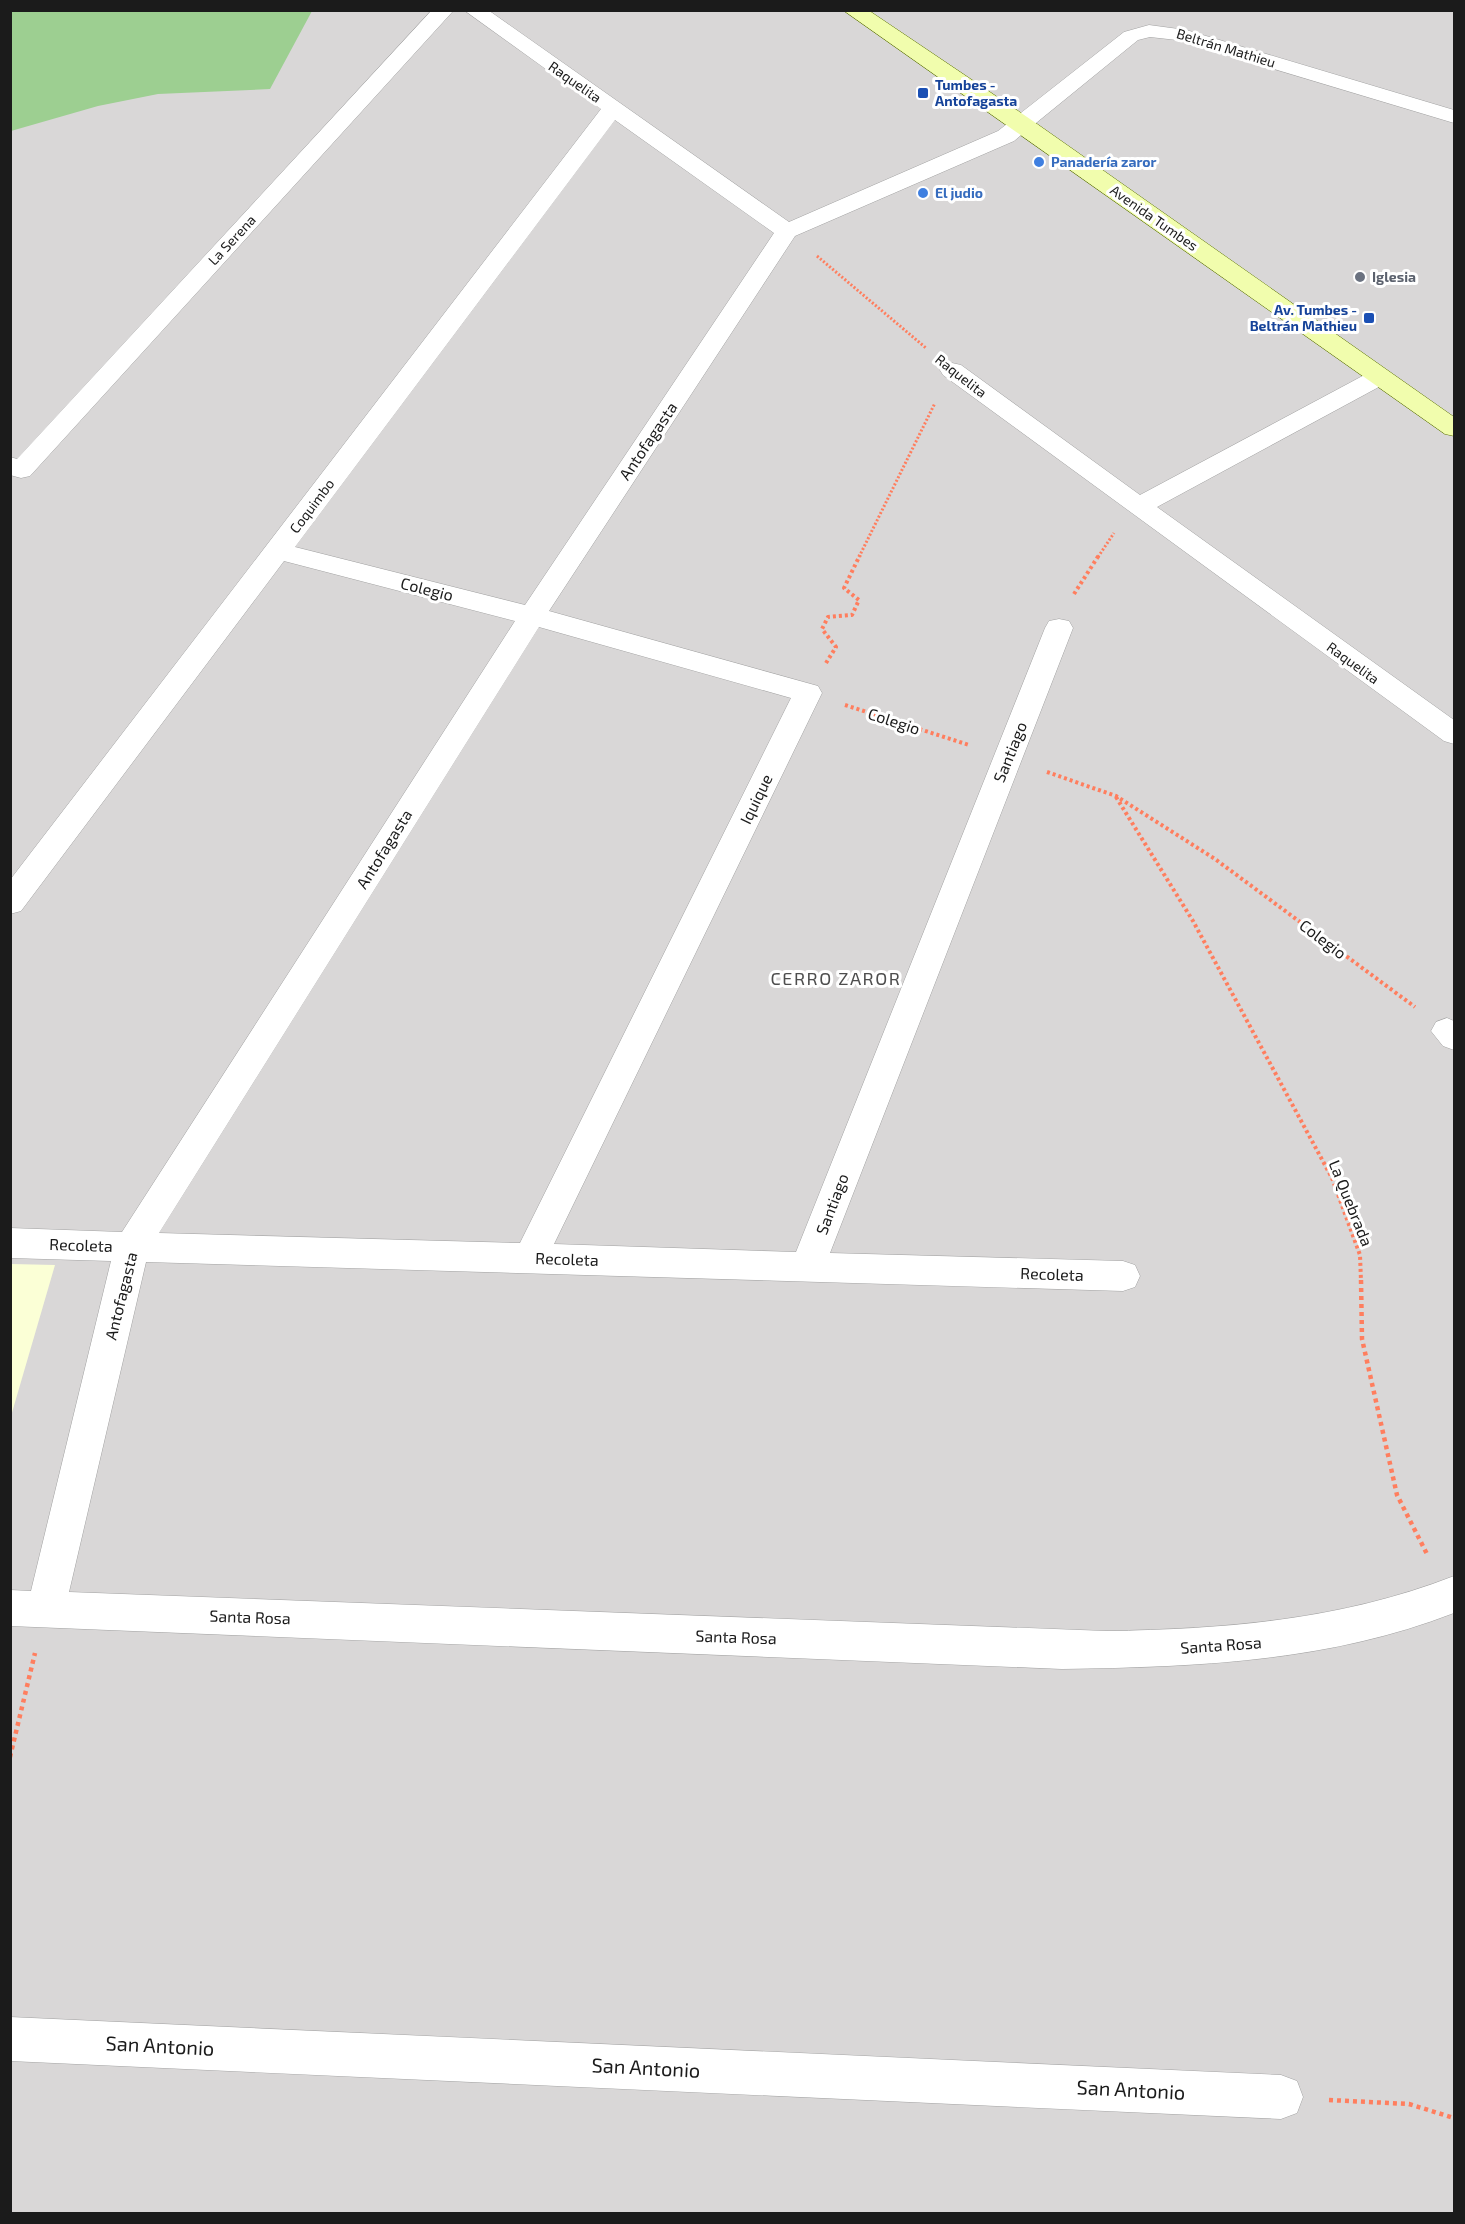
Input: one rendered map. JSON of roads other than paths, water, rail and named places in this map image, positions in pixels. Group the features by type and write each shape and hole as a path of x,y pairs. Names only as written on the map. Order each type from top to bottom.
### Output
{"main road":[{"name":"Avenida Tumbes","path":"852,10 1022,124 1379,377 1455,428"}],"street":[{"name":"La Serena","path":"16,467 444,10"},
{"name":"Raquelita","path":"474,10 787,231"},
{"name":"Beltrán Mathieu","path":"1022,124 1131,36 1159,30 1179,34 1455,117"},
{"name":"Coquimbo","path":"10,903 613,108"},
{"path":"787,231 989,144 1022,124"},
{"name":"Antofagasta","path":"28,1608 132,1246 532,616 787,231"},
{"name":"Raquelita","path":"952,370 1138,507 1455,734"},
{"path":"1138,507 1379,377"},
{"name":"Colegio","path":"278,551 532,616 808,693"},
{"name":"Santiago","path":"807,1266 1059,628"},
{"name":"Iquique","path":"530,1258 808,693"},
{"name":"Recoleta","path":"10,1243 1123,1276"},
{"name":"Santa Rosa","path":"28,1608 1074,1650 1167,1649 1273,1641 1364,1626 1451,1596"},
{"name":"San Antonio","path":"10,2039 1281,2097"}],"place":[{"name":"Tumbes - Antofagasta","path":"923,93"},
{"name":"Panadería zaror","path":"1039,162"},
{"name":"El judio","path":"923,193"},
{"name":"Iglesia","path":"1360,277"},
{"name":"Av. Tumbes - Beltrán Mathieu","path":"1369,318"}],"district":[{"name":"CERRO ZAROR","path":"836,979"}]}
